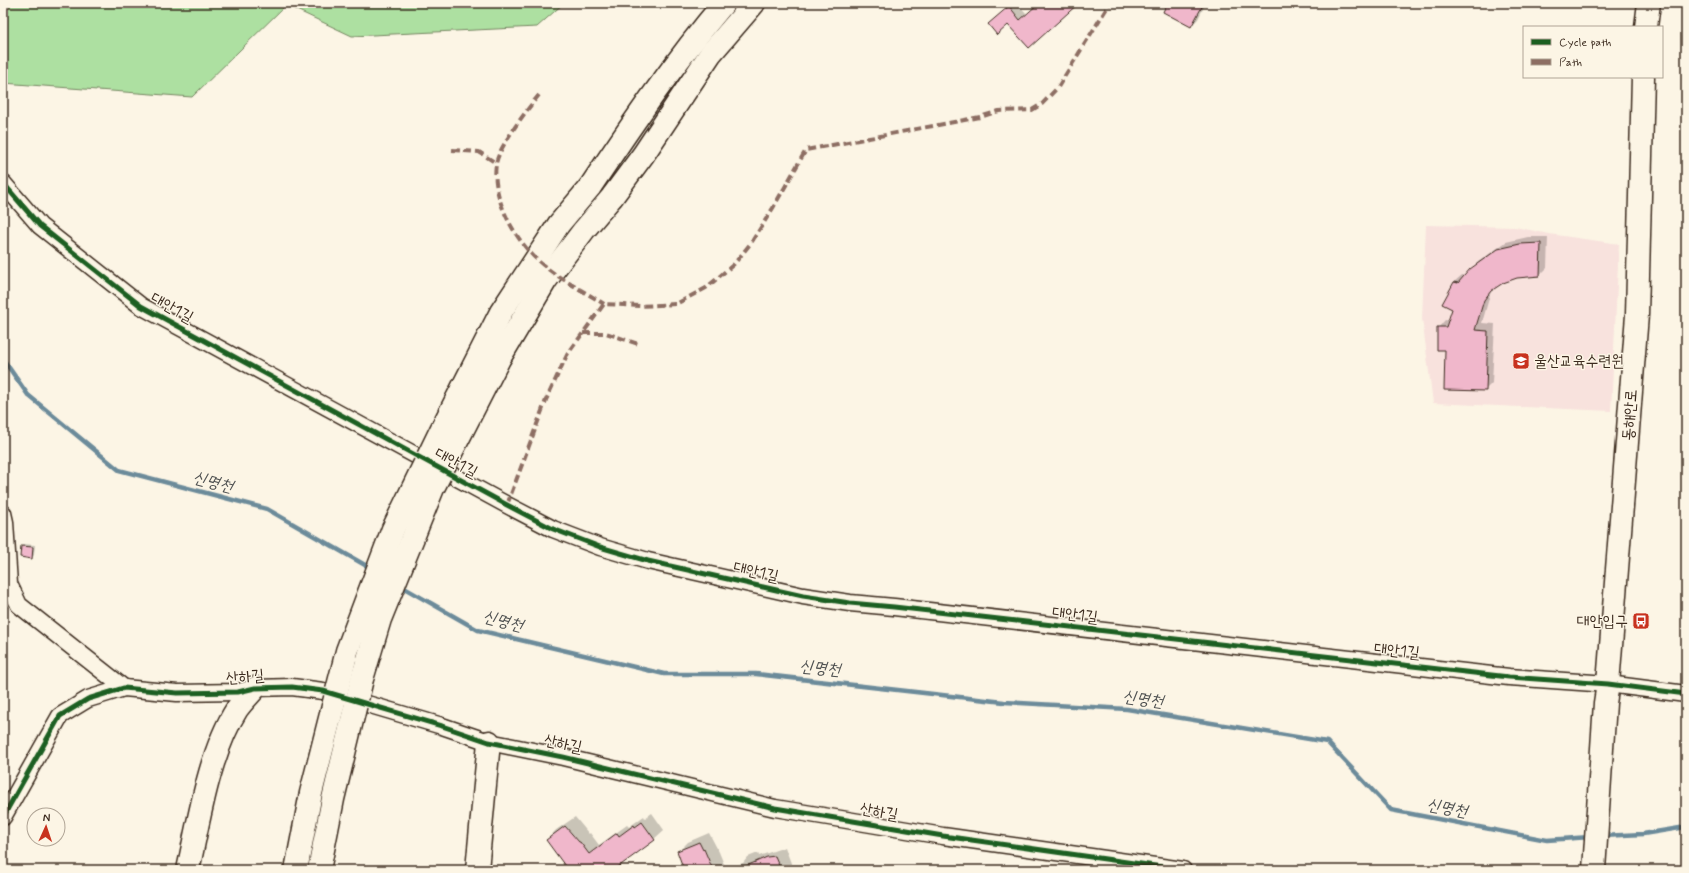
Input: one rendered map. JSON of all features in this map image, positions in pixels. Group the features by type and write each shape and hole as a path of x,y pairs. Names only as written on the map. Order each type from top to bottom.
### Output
{"main road":[{"path":"296,870 311,793 347,651 393,529 444,423 501,312 559,224 590,187 697,34 724,3"},
{"path":"319,870 335,792 362,679 380,619 433,488 499,359 546,280 584,230 612,197 643,155 711,52 754,3"},
{"path":"1646,26 1649,3"},
{"name":"동해안로","path":"1594,870 1638,315 1643,78"},
{"path":"188,870 210,771 226,730 237,709 255,688"},
{"path":"477,870 489,742"}],"street":[{"name":"대안1길","path":"3,183 40,226 141,306 506,506 553,529 600,547 663,564 804,596 850,603 1509,677 1607,694 1686,694"},
{"path":"3,513 5,522 9,584 19,605 124,688"},
{"name":"산하길","path":"3,817 60,716 88,698 124,688 178,693 238,692 255,688 292,686 323,691 442,726 489,742 563,757 775,808 943,836 1183,870"}],"shaded area":[{"name":"울산교육수련원","path":"1426,225 1515,227 1549,234 1619,244 1611,411 1433,403 1422,318"}],"green space":[{"path":"3,3 564,3 537,27 352,36 286,5 192,97 3,83"}],"building":[{"path":"1039,3 1079,3 1029,48 1008,25 997,35 988,24 1009,6 1020,20"},
{"path":"1167,3 1204,3 1191,27 1163,12"},
{"path":"1541,243 1540,276 1517,278 1503,283 1491,291 1484,300 1475,330 1488,331 1486,391 1444,390 1445,350 1437,350 1437,327 1446,327 1452,309 1442,304 1454,282 1458,283 1470,269 1498,249 1520,244"},
{"path":"21,546 33,547 32,559 20,557"},
{"path":"642,822 655,840 614,870 568,870 546,840 565,826 589,854 617,833 619,836 634,825 635,827"},
{"path":"699,842 703,850 704,849 713,870 684,870 677,851"},
{"path":"775,856 781,870 737,870 767,857"}],"waterway":[{"name":"신명천","path":"3,359 28,395 119,470 267,509 372,569"},
{"name":"신명천","path":"399,585 478,630 664,674 756,674 1004,702 1127,709 1327,742 1391,810 1547,840 1590,837"},
{"name":"신명천","path":"1602,836 1643,834 1686,827"}],"marked path":[{"path":"507,505 546,400 567,355 604,304 641,306 676,304 706,288 734,264 751,243 806,150 980,117 999,111 1032,110 1042,104 1058,87 1110,3"},
{"path":"539,95 514,128 498,157 495,177 497,191 515,232 533,256 557,276 604,304"},
{"path":"452,150 479,152 496,163"},
{"path":"583,333 606,333 638,344"}],"cycle path":[{"path":"3,183 40,226 141,306 507,505 553,529 600,547 648,561 803,596 850,603 1509,677 1608,684 1686,694"},
{"path":"3,817 60,716 88,699 124,688 177,693 238,692 255,688 292,687 323,691 442,726 489,742 563,757 775,808 943,836 1183,870"}],"place":[{"name":"울산교육수련원","path":"1521,361"},
{"name":"대안입구","path":"1641,621"}]}
